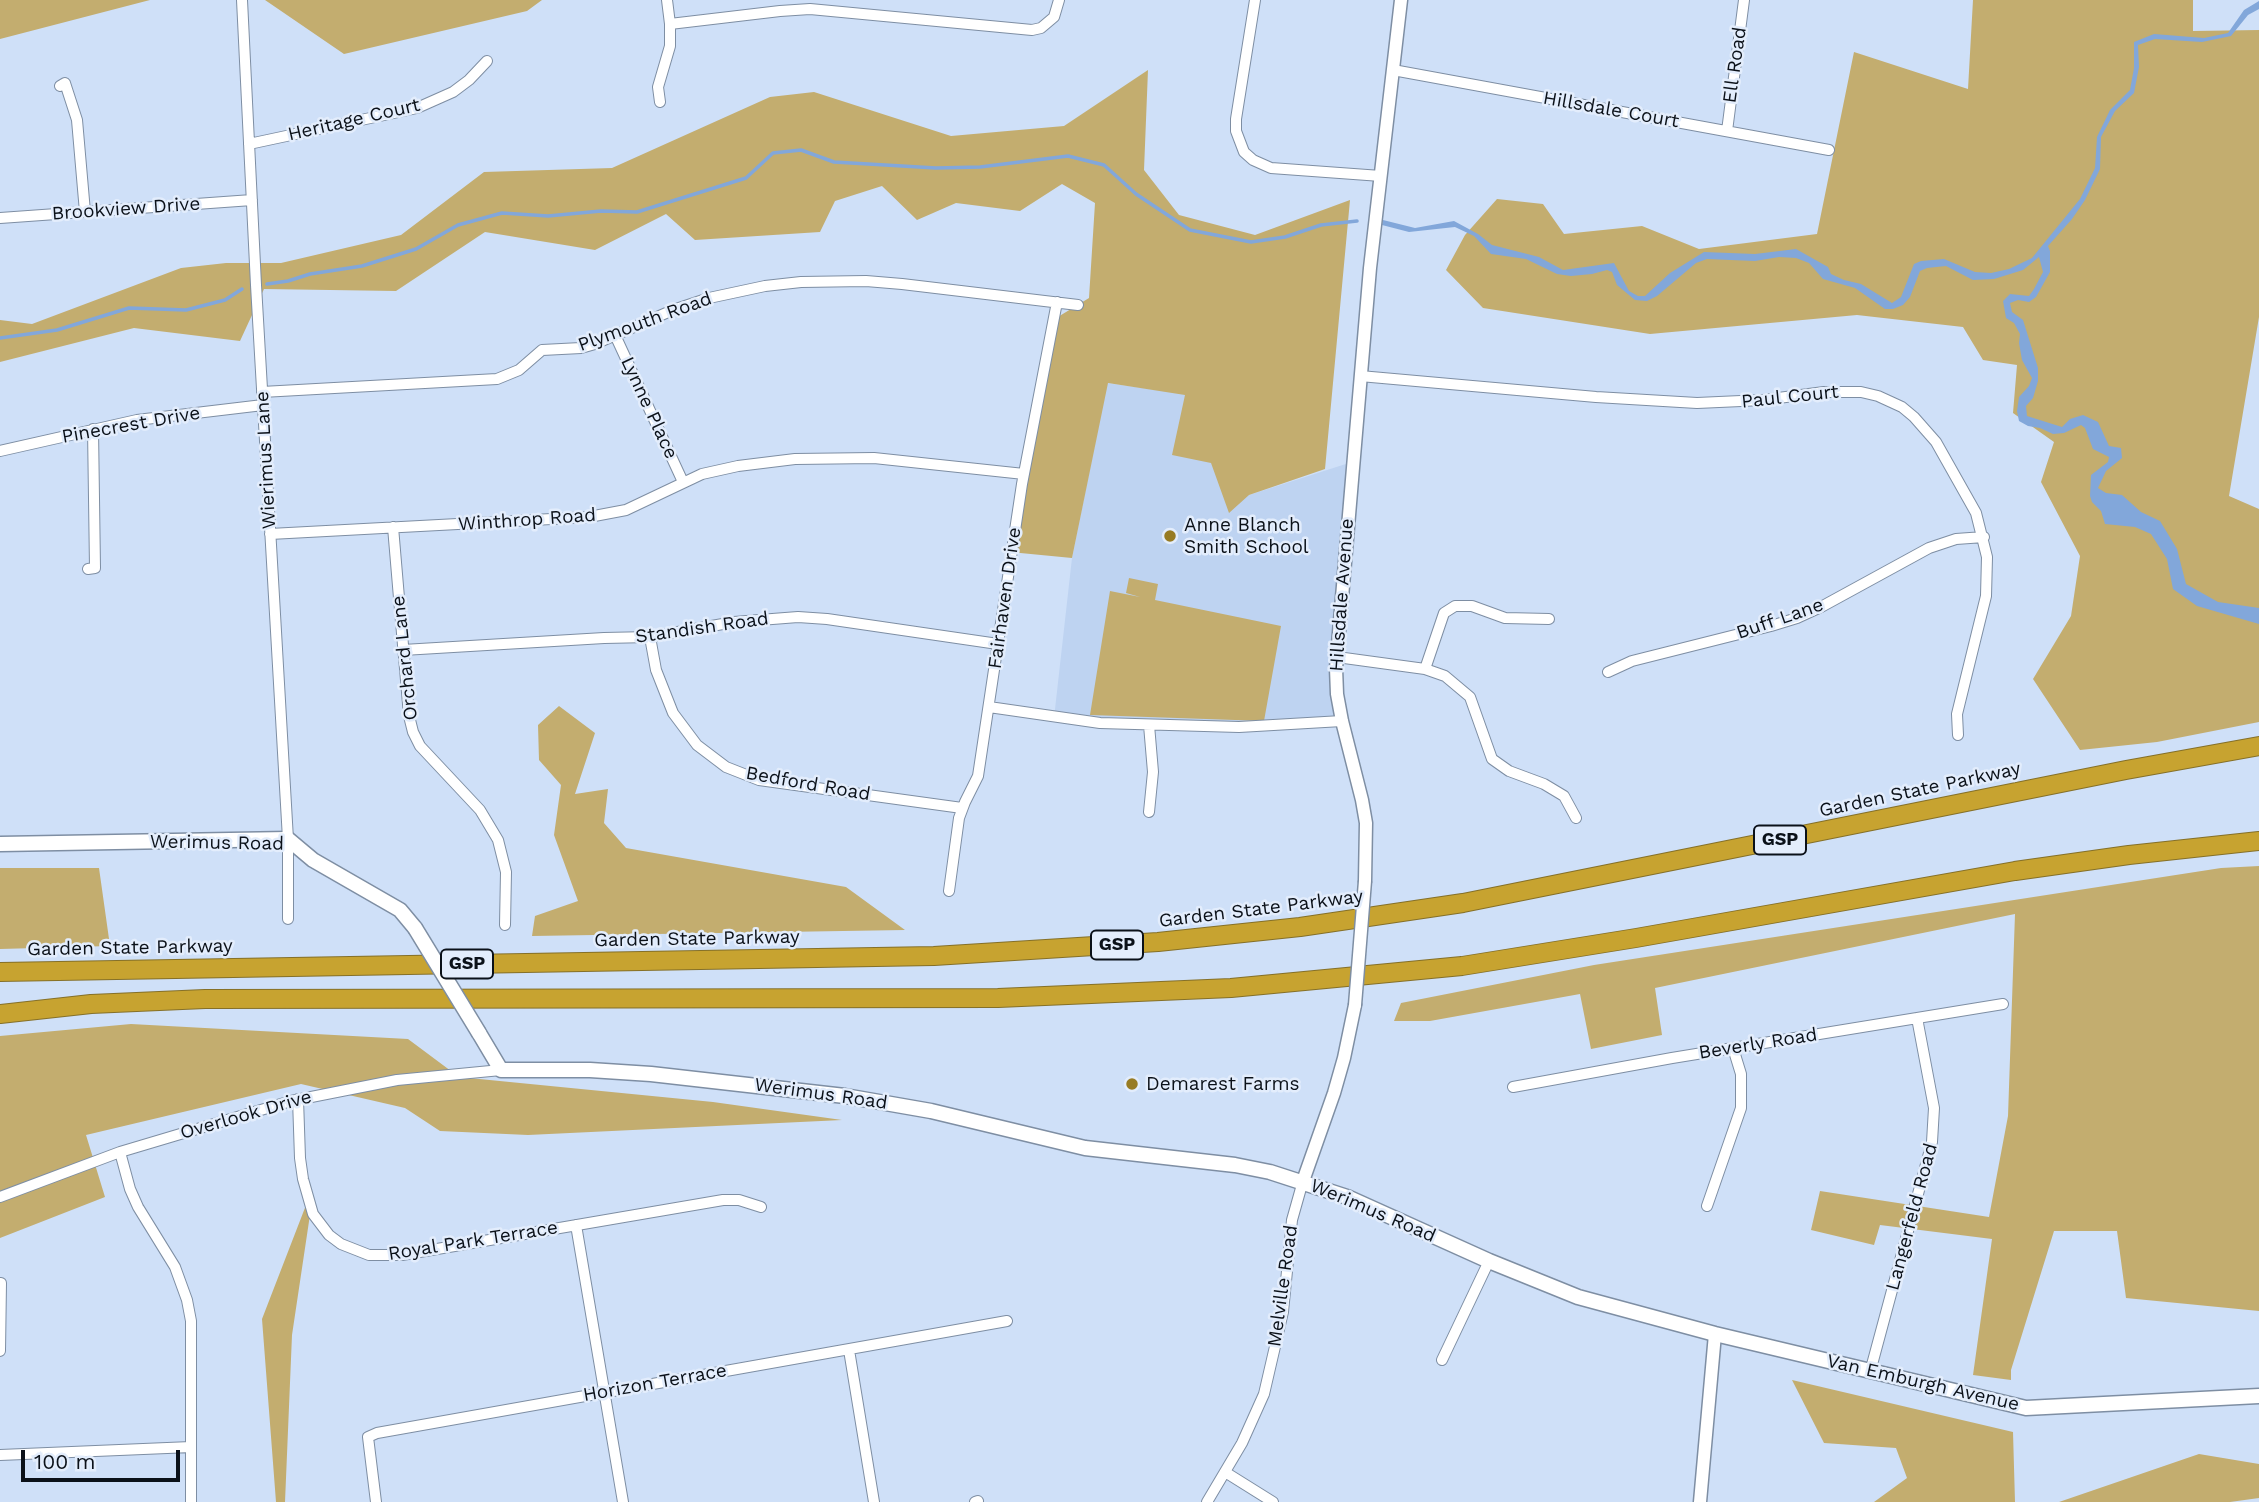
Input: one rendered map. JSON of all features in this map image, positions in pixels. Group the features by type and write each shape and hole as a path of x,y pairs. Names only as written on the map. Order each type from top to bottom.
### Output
{"highway":[{"name":"Garden State Parkway","path":"0,972 934,956 1181,940 1300,927 1463,903 2126,770 2259,746"},
{"name":"GSP","path":"0,1014 91,1004 205,999 998,998 1231,988 1368,977 1486,962 1692,929 2015,871 2259,841"}],"main road":[{"name":"Werimus Road","path":"0,844 288,839 313,860 391,904 415,928 501,1070 590,1070 651,1074 845,1096 931,1111 1085,1148 1235,1165 1303,1181 1347,1197 1489,1261 1578,1297 1715,1334"},
{"name":"Van Emburgh Avenue","path":"1715,1334 2026,1408 2259,1396"}],"street":[{"name":"Wierimus Lane","path":"242,0 288,839 288,919"},
{"path":"660,102 658,87 666,66 670,24 667,0"},
{"path":"1255,0 1236,119 1239,142 1244,152 1253,160 1271,168 1381,176"},
{"name":"Hillsdale Avenue","path":"1303,1181 1344,1058 1354,1005 1365,881 1366,823 1337,694 1337,657 1360,376 1401,0"},
{"name":"Ell Road","path":"1727,131 1744,0"},
{"path":"670,24 810,9 1031,30 1048,23 1054,17 1059,1"},
{"name":"Heritage Court","path":"249,144 417,107 453,92 487,61"},
{"name":"Hillsdale Court","path":"1393,70 1829,150"},
{"path":"60,86 65,83 77,120 85,212"},
{"name":"Brookview Drive","path":"0,218 251,200"},
{"name":"Plymouth Road","path":"262,391 497,379 519,370 542,350 581,348 709,298 765,286 801,282 890,283 1078,305"},
{"name":"Fairhaven Drive","path":"949,891 962,808 978,776 1024,474 1057,302"},
{"name":"Lynne Place","path":"615,335 682,482"},
{"name":"Paul Court","path":"1360,376 1697,403 1763,400 1824,391 1861,392 1902,407 1936,442 1976,513 1984,537 1988,575 1986,596 1956,714 1958,735"},
{"name":"Pinecrest Drive","path":"0,451 137,420 263,405"},
{"path":"88,569 95,568 93,429"},
{"name":"Winthrop Road","path":"271,534 589,517 626,510 702,474 729,467 795,459 835,457 894,460 1024,474"},
{"name":"Orchard Lane","path":"393,527 409,716 420,747 480,810 498,840 506,872 505,925"},
{"name":"Buff Lane","path":"1608,672 1632,661 1797,618 1942,542 1984,537"},
{"path":"1425,669 1444,613 1455,606 1472,606 1505,618 1549,619"},
{"name":"Standish Road","path":"403,650 650,637 734,622 798,617 998,644"},
{"name":"Bedford Road","path":"650,637 656,670 673,713 697,745 726,767 759,780 962,808"},
{"path":"1337,657 1425,669 1445,676 1470,697 1492,759 1498,765 1544,784 1564,796 1576,818"},
{"path":"989,707 1067,720 1149,725 1280,726 1342,722"},
{"path":"1149,725 1153,772 1150,812"},
{"name":"Beverly Road","path":"1513,1087 2003,1004"},
{"name":"Langerfeld Road","path":"1871,1372 1933,1142 1934,1108 1917,1018"},
{"path":"1707,1206 1741,1108 1741,1074 1733,1048"},
{"name":"Overlook Drive","path":"0,1197 120,1152 298,1099 397,1080 501,1070"},
{"name":"Royal Park Terrace","path":"298,1099 300,1158 311,1208 320,1225 330,1235 355,1251 385,1257 402,1255 723,1200 739,1200 761,1207"},
{"path":"120,1152 138,1207 174,1267 187,1300 191,1321 191,1502"},
{"name":"Melville Road","path":"1207,1502 1254,1419 1271,1369 1283,1312 1292,1220 1303,1181"},
{"path":"576,1226 623,1502"},
{"path":"1442,1360 1489,1261"},
{"path":"0,1351 1,1283"},
{"name":"Horizon Terrace","path":"376,1502 368,1437 377,1433 1007,1321"},
{"path":"1700,1502 1715,1334"},
{"path":"849,1350 874,1502"},
{"path":"0,1455 191,1447"},
{"path":"1225,1472 1273,1502"}],"shaded area":[{"path":"0,0 150,0 0,39"},
{"path":"265,0 542,0 527,11 344,54"},
{"path":"1973,0 2193,0 2193,31 2259,30 2259,317 2229,496 2259,509 2259,722 2157,742 2080,750 2033,679 2071,616 2080,556 2041,482 2054,442 2013,413 2017,365 1983,360 1963,327 1857,315 1650,334 1483,308 1446,270 1465,235 1497,199 1543,204 1564,234 1642,226 1699,249 1817,234 1854,52 1968,89"},
{"path":"1148,70 1144,170 1179,215 1255,235 1350,200 1325,469 1249,495 1229,513 1211,463 1172,455 1185,395 1108,383 1072,558 1010,552 1048,323 1089,298 1095,203 1062,184 1020,211 956,203 917,220 882,186 835,201 820,232 695,240 666,214 595,250 485,232 396,291 264,289 240,341 134,328 0,362 0,320 32,324 181,268 226,263 281,263 401,235 484,172 612,168 770,97 814,92 951,136 1064,126"},
{"path":"1107,383 1185,394 1211,463 1249,495 1352,462 1336,668 1342,721 1280,726 1054,718 1072,558"},
{"path":"1129,578 1158,584 1155,600 1281,626 1264,721 1090,715 1110,591 1140,597 1126,593"},
{"path":"559,706 595,733 575,794 608,789 604,823 626,848 846,887 905,930 532,936 535,916 578,901 554,835 561,785 539,760 538,725"},
{"path":"2259,866 2259,1311 2126,1298 2117,1231 2054,1231 2011,1370 2011,1380 1973,1375 1992,1239 1880,1225 1874,1245 1811,1230 1820,1191 1989,1217 2008,1116 2015,914 1655,988 1662,1035 1591,1049 1580,994 1430,1021 1394,1021 1401,1003 1594,965 2221,868"},
{"path":"0,868 99,868 110,946 0,949"},
{"path":"131,1024 408,1039 459,1077 713,1102 842,1120 528,1135 440,1131 405,1108 301,1084 86,1135 105,1197 0,1238 0,1036"},
{"path":"308,1200 311,1208 292,1335 285,1502 276,1502 262,1319"},
{"path":"1792,1380 2013,1432 2015,1502 1874,1502 1907,1478 1896,1448 1824,1443"},
{"path":"2199,1454 2259,1464 2259,1498 2230,1502 2059,1502"}],"water":[{"path":"2259,1 2259,9 2248,15 2231,36 2202,42 2155,39 2138,45 2139,67 2134,93 2115,111 2101,137 2100,169 2085,200 2048,246 2050,272 2036,297 2029,302 2018,300 2010,303 2012,312 2023,320 2038,368 2038,381 2033,398 2026,406 2027,416 2062,427 2070,419 2083,415 2098,422 2109,446 2121,448 2122,458 2106,471 2098,488 2106,493 2122,495 2141,512 2160,521 2177,549 2186,584 2218,602 2259,608 2259,624 2197,606 2173,589 2167,559 2151,534 2135,527 2105,524 2101,511 2090,496 2091,475 2108,462 2109,457 2093,449 2085,428 2081,425 2064,433 2053,434 2019,421 2019,397 2032,378 2022,360 2020,334 2014,323 2006,318 2003,301 2010,294 2029,296 2043,272 2039,257 2023,270 1994,279 1973,280 1946,266 1927,268 1920,271 1910,297 1903,305 1893,309 1885,309 1855,288 1823,279 1809,263 1796,258 1779,257 1755,261 1707,259 1696,263 1657,296 1647,301 1635,300 1617,285 1612,272 1607,270 1571,276 1557,274 1526,259 1491,254 1474,236 1455,227 1409,232 1382,225 1383,220 1415,228 1454,221 1492,245 1539,257 1563,270 1614,263 1629,291 1638,296 1645,296 1670,273 1704,252 1755,254 1796,249 1828,267 1831,274 1861,284 1892,303 1901,297 1914,264 1921,261 1944,259 1975,272 1991,273 2009,269 2032,258 2080,199 2095,168 2097,137 2110,110 2130,90 2134,68 2134,42 2154,34 2204,38 2228,33 2244,10"}],"waterway":[{"path":"267,284 362,266 416,249 458,225 502,213 548,216 601,211 637,212 746,178 773,153 801,150 834,162 936,168 980,167 1068,156 1104,165 1136,194 1190,230 1251,242 1285,237 1321,225 1357,221"},
{"path":"0,338 57,330 129,308 186,310 225,300 242,289"}],"place":[{"name":"Anne Blanch Smith School","path":"1170,536"},
{"name":"Demarest Farms","path":"1132,1084"}]}
